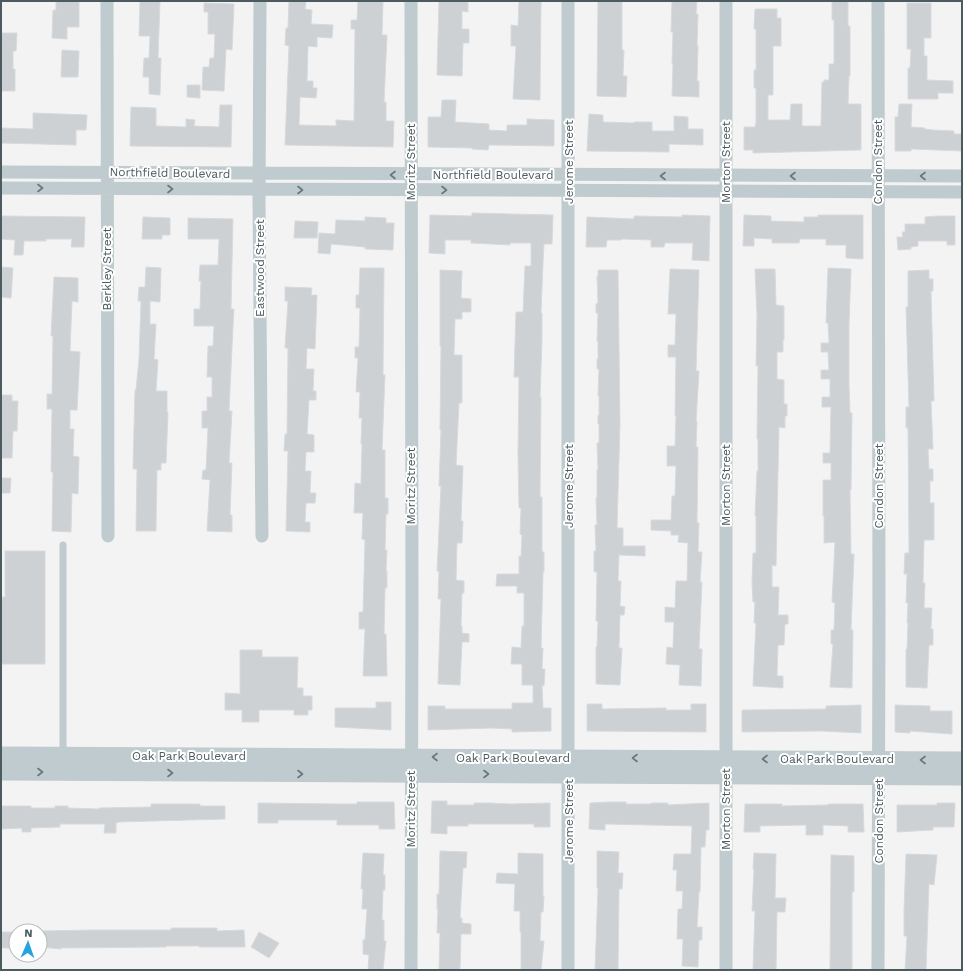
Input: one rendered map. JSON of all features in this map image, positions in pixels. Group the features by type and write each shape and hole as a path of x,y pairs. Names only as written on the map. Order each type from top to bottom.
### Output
{"street":[{"name":"Berkley Street","path":"108,1 108,536"},
{"name":"Eastwood Street","path":"260,1 259,190 262,536"},
{"name":"Moritz Street","path":"411,1 411,970"},
{"name":"Jerome Street","path":"568,1 568,970"},
{"name":"Morton Street","path":"726,1 726,970"},
{"name":"Condon Street","path":"878,1 878,970"},
{"name":"Northfield Boulevard","path":"1,172 411,175 962,176"},
{"name":"Northfield Boulevard","path":"1,188 962,192"},
{"name":"Oak Park Boulevard","path":"1,755 411,757 726,775 879,768 962,760"},
{"path":"63,756 64,773"},
{"name":"Oak Park Boulevard","path":"1,772 411,774 726,758 879,768 962,777"}],"lane":[{"path":"63,545 63,756"}],"building":[{"path":"56,1 79,1 79,27 67,27 67,39 52,38 53,10 56,10"},
{"path":"140,1 160,1 158,58 161,58 160,95 149,94 149,77 143,77 144,58 149,58 150,36 139,36"},
{"path":"289,1 306,1 305,9 312,10 311,24 333,25 332,38 317,37 317,47 308,46 307,81 313,81 313,88 317,88 316,98 300,97 299,125 336,126 336,120 354,121 355,29 351,29 351,20 357,20 358,1 383,1 382,35 387,35 384,102 386,102 386,121 394,121 393,147 285,145 289,46 285,45 286,28 288,28"},
{"path":"439,1 468,1 468,12 462,11 462,29 469,29 469,43 463,43 462,76 437,75"},
{"path":"519,1 541,1 540,100 513,99 516,46 511,46 511,25 518,26"},
{"path":"598,1 622,1 622,50 624,50 623,76 627,76 626,97 597,96"},
{"path":"672,1 697,1 697,81 699,81 699,97 672,96"},
{"path":"832,1 848,1 848,26 850,26 850,76 848,104 861,104 861,150 753,153 753,150 744,150 744,127 755,127 756,123 756,88 754,88 754,70 756,70 756,29 754,29 755,9 777,9 777,18 781,18 781,46 773,46 773,95 768,95 768,120 790,120 791,104 802,104 802,126 821,126 822,82 824,82 824,80 829,80 829,64 834,64 834,20 832,20"},
{"path":"204,3 234,4 232,50 226,49 224,91 202,90 203,67 209,67 210,58 214,58 215,34 208,34 208,12 204,12"},
{"path":"907,3 931,3 931,38 924,38 924,56 927,56 927,80 953,81 953,93 938,93 938,99 908,99 908,68 910,68 911,49 907,49"},
{"path":"1,33 17,33 16,51 13,51 15,91 1,91"},
{"path":"62,50 79,51 78,77 61,77"},
{"path":"187,85 200,85 200,98 187,97"},
{"path":"442,100 456,100 455,122 489,124 489,130 507,131 507,125 527,125 527,119 554,120 554,146 489,145 488,150 428,147 428,117 441,117"},
{"path":"899,104 912,104 911,127 954,131 954,134 962,134 962,151 911,149 911,151 895,151 895,117 898,117"},
{"path":"220,105 232,105 231,147 130,146 131,107 156,108 156,126 186,127 186,119 195,120 194,126 219,127"},
{"path":"33,113 87,115 86,130 76,130 76,145 1,143 1,128 33,129"},
{"path":"589,114 603,115 603,122 652,122 652,131 674,131 674,116 688,117 688,129 703,129 703,145 669,144 669,152 587,151"},
{"path":"472,213 553,215 552,244 544,244 541,313 542,339 540,398 541,397 540,497 542,497 542,552 544,552 541,648 543,648 542,669 545,669 544,686 542,685 543,708 551,708 551,731 512,732 512,729 491,728 428,730 428,706 445,706 445,709 512,709 512,703 533,703 533,685 522,685 522,664 511,664 512,647 521,648 522,626 524,626 524,593 517,593 517,586 496,586 497,574 519,574 519,556 521,557 522,535 520,534 521,508 519,508 518,456 519,377 514,377 516,312 523,312 525,266 531,266 531,243 510,243 510,245 471,243 471,240 445,240 445,254 429,253 430,215 472,216"},
{"path":"682,215 710,216 709,261 692,260 693,243 665,243 664,247 651,247 651,240 622,239 607,240 606,247 586,247 587,217 634,219 634,216 682,217"},
{"path":"744,215 771,216 771,221 804,222 804,217 818,217 818,215 863,215 863,259 846,258 846,245 826,245 826,239 800,239 799,243 772,243 772,239 754,238 754,246 743,246"},
{"path":"1,216 85,217 84,247 71,247 72,239 24,241 23,255 14,255 15,240 1,239"},
{"path":"955,216 955,245 947,245 947,241 918,241 918,246 911,247 911,249 898,250 897,237 903,237 902,232 905,232 905,224 925,224 925,217"},
{"path":"143,217 170,218 170,235 162,235 162,239 142,239"},
{"path":"365,217 386,218 386,223 394,223 393,250 365,249 365,247 331,244 330,254 318,253 319,233 335,234 336,220 365,221"},
{"path":"188,218 233,219 231,309 234,309 229,411 232,411 229,463 232,463 230,515 232,515 232,532 207,531 210,480 202,479 203,470 206,470 208,428 202,428 202,411 207,411 207,397 212,397 212,377 207,377 208,346 213,346 214,326 194,326 194,309 200,309 200,265 218,265 219,239 188,239"},
{"path":"295,221 318,222 317,238 294,238"},
{"path":"1,267 13,268 11,298 1,297"},
{"path":"146,267 161,268 160,302 150,301 150,324 156,324 154,359 158,360 156,391 167,391 168,412 166,463 161,463 161,470 157,470 156,531 136,531 137,469 133,469 135,390 139,359 141,301 138,301 139,287 145,287"},
{"path":"360,268 384,268 383,375 385,375 382,450 385,450 385,498 388,498 385,550 387,550 387,588 385,588 384,634 386,634 387,676 363,676 365,629 359,629 359,612 363,612 365,540 362,539 363,513 354,513 355,483 361,484 362,444 362,418 359,418 360,392 356,392 358,358 355,358 355,347 359,347 360,308 356,308 356,295 359,295"},
{"path":"828,268 851,269 849,324 849,386 850,413 852,413 850,490 851,554 854,554 851,630 853,630 852,688 830,687 833,644 831,644 831,630 834,630 835,603 832,602 835,542 824,543 823,480 831,480 831,463 823,463 823,453 830,453 831,407 822,407 822,397 830,397 830,379 821,379 821,370 829,370 828,352 821,352 821,343 829,343 828,323 826,323"},
{"path":"670,269 699,270 696,371 699,371 696,447 698,447 698,552 702,552 699,649 702,649 701,686 679,685 680,665 666,664 667,647 673,648 674,622 665,622 665,607 675,608 676,581 687,581 688,543 678,542 679,535 671,535 671,531 651,530 651,520 671,520 672,496 675,496 676,466 667,466 667,446 675,446 676,416 676,357 668,357 668,345 675,345 676,314 668,314"},
{"path":"755,269 775,269 776,305 784,306 783,352 777,352 777,379 784,380 784,404 787,404 787,416 785,416 785,428 779,427 776,566 772,565 772,587 779,587 778,615 788,615 788,624 785,624 784,645 778,645 777,676 783,676 783,688 753,686 756,623 754,623 755,602 753,602 752,582 753,553 756,553 755,516 758,471 758,366 756,366 757,315"},
{"path":"440,270 462,271 461,298 471,299 471,312 462,312 462,319 455,319 454,355 462,355 462,403 459,403 456,465 463,466 461,521 463,521 462,543 457,543 456,580 464,581 461,626 462,633 469,634 469,642 462,642 460,685 438,684 441,599 438,599 439,571 437,571 441,486 439,486 441,430"},
{"path":"598,270 618,270 620,425 617,528 623,528 623,546 645,546 645,556 619,555 618,581 621,581 620,606 625,607 624,615 620,615 619,648 622,648 620,685 596,684 598,621 596,621 597,572 594,572 594,551 596,551 595,525 597,525 597,443 599,443 599,369 597,369 598,313 596,313 596,304 598,303"},
{"path":"929,270 929,279 933,279 933,291 931,291 934,401 931,401 933,449 928,449 929,469 933,469 933,481 930,481 930,503 934,503 934,540 924,540 924,608 932,608 931,629 933,629 933,645 929,645 927,688 906,687 908,603 906,603 907,574 904,574 905,553 909,553 908,428 906,428 906,407 909,407 906,307 908,307 908,271"},
{"path":"54,277 78,278 78,302 72,301 70,351 80,352 77,410 70,410 70,429 74,429 73,456 79,457 78,494 72,493 71,532 52,531 52,409 47,409 47,394 52,394 53,336 51,336"},
{"path":"285,287 312,288 311,295 317,295 315,349 307,348 306,369 314,369 313,391 316,391 316,400 309,400 307,434 314,435 314,452 306,452 305,471 311,471 310,493 316,493 315,503 306,503 305,522 310,522 310,532 286,531 288,451 284,451 285,434 287,434 288,348 285,348 288,301 285,301"},
{"path":"1,395 12,395 12,401 18,401 17,431 13,431 12,458 1,458"},
{"path":"1,478 11,478 10,493 1,493"},
{"path":"5,551 45,551 45,664 1,664 2,597 5,597"},
{"path":"240,650 262,650 262,657 298,657 297,688 303,688 303,696 312,696 312,710 308,710 308,715 294,715 294,710 259,710 259,722 242,722 242,710 225,710 225,693 240,694"},
{"path":"376,702 391,702 391,730 335,727 335,708 376,708"},
{"path":"587,704 602,704 602,709 666,708 666,710 691,710 691,704 706,704 706,732 587,731"},
{"path":"861,705 861,733 821,731 742,732 742,710 826,709 826,706"},
{"path":"895,705 930,706 930,711 952,711 952,734 910,731 910,733 895,732"},
{"path":"432,801 447,801 447,805 474,805 474,803 550,803 550,827 534,827 534,824 468,824 468,826 447,826 447,834 431,833"},
{"path":"357,802 394,802 395,829 379,829 379,825 337,825 337,820 278,820 278,823 258,823 258,803 357,804"},
{"path":"626,802 626,804 668,803 668,805 709,803 709,830 706,830 705,847 701,847 700,892 697,927 702,927 702,940 699,940 698,967 682,966 683,939 677,939 678,909 682,909 683,891 676,891 677,870 673,870 674,854 691,854 692,826 605,824 605,830 589,829 590,803"},
{"path":"937,803 955,803 954,827 933,827 933,830 897,832 897,805 937,805"},
{"path":"151,804 200,804 200,806 225,806 225,819 119,822 116,823 116,833 104,833 105,824 60,824 60,827 31,828 31,832 22,832 22,828 1,829 1,806 55,808 55,806 68,806 68,808 99,809 151,807"},
{"path":"745,804 782,804 782,806 863,804 864,832 848,832 848,826 823,825 823,835 806,835 806,825 760,826 760,832 744,832"},
{"path":"440,851 467,852 466,868 463,868 460,918 462,918 462,923 471,924 471,934 461,934 460,970 439,970 440,933 437,933 437,894 439,894"},
{"path":"597,851 619,852 618,873 623,873 622,889 619,889 618,970 595,970 598,888"},
{"path":"363,853 384,854 383,875 385,875 385,890 383,890 382,920 384,920 384,941 386,941 383,970 368,970 369,955 363,954 363,940 365,940 367,909 362,909 363,889 361,889"},
{"path":"518,853 543,854 544,896 543,912 541,912 540,941 544,941 541,970 521,970 520,911 514,911 515,884 496,883 497,873 518,874"},
{"path":"754,853 776,854 775,898 786,898 785,912 777,912 776,970 753,970 755,911 752,911"},
{"path":"906,854 937,855 934,885 929,884 926,970 905,970 907,936 904,936"},
{"path":"831,855 854,856 854,892 852,892 852,970 830,970"},
{"path":"171,928 217,928 217,931 244,930 245,947 166,946 61,949 48,948 48,931 171,930"},
{"path":"1,932 8,932 8,948 1,948"},
{"path":"259,932 279,943 269,958 251,947"}]}
